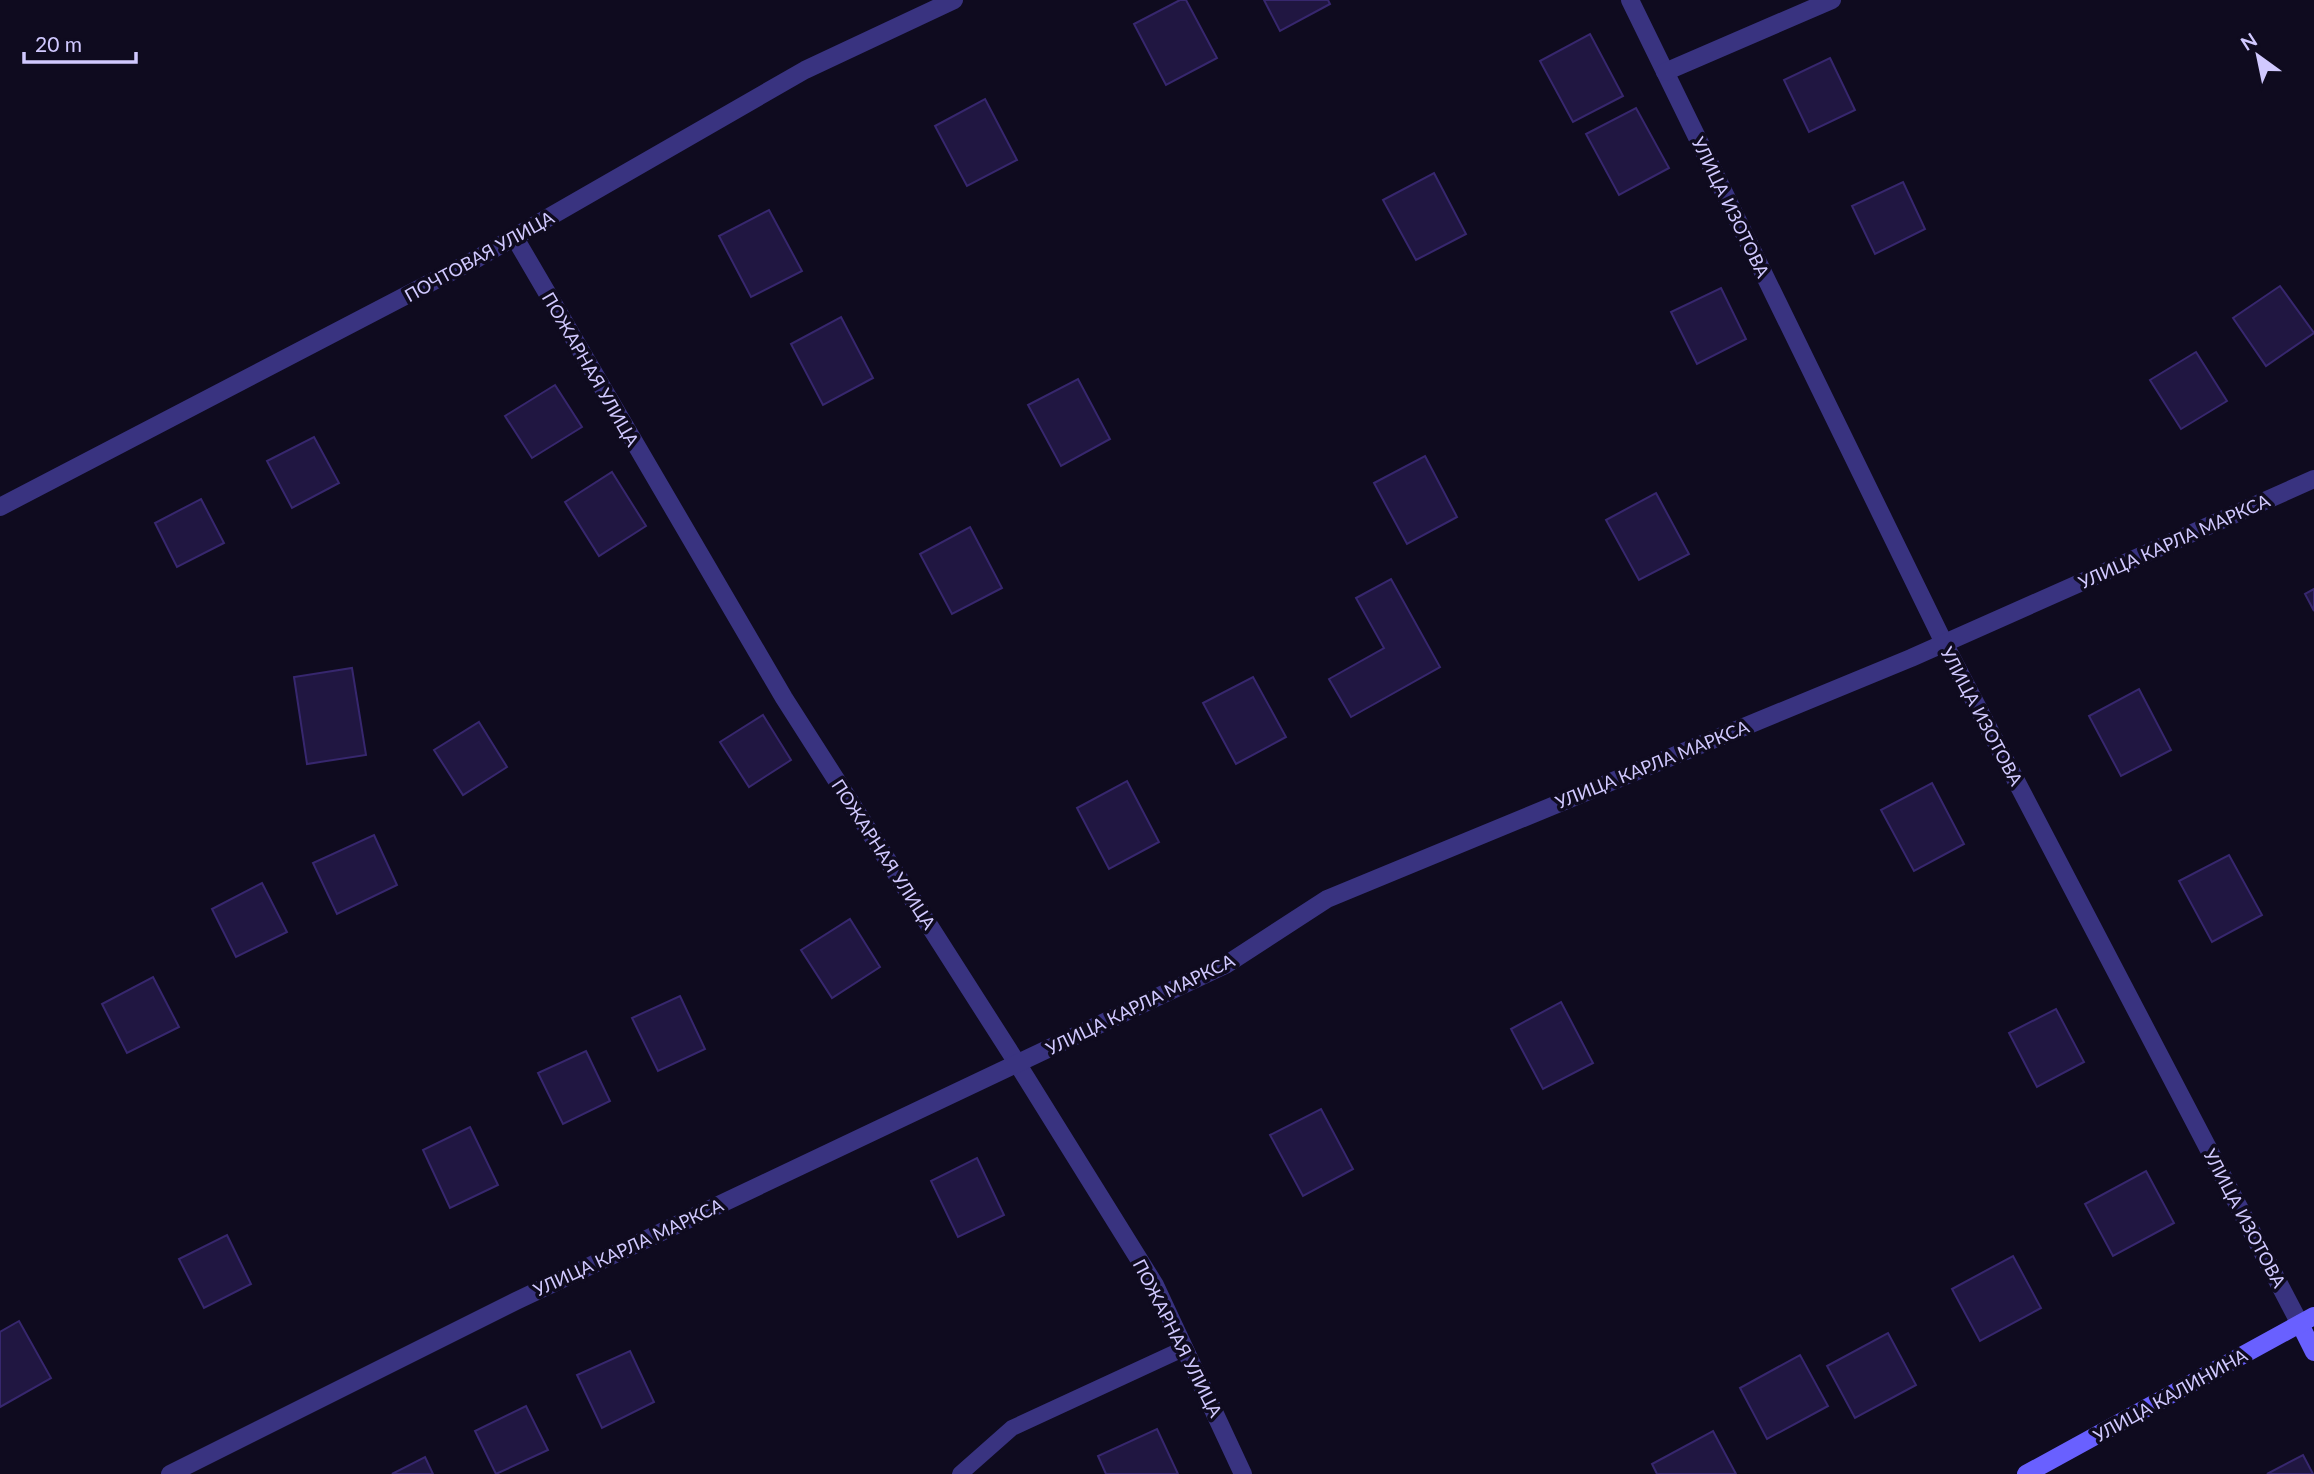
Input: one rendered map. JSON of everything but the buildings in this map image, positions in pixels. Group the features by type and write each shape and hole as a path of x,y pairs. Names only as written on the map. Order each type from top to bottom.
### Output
{"main road":[{"name":"УЛИЦА ИЗОТОВА","path":"2307,1320 2314,1352"},
{"name":"УЛИЦА КАЛИНИНА","path":"2026,1474 2307,1320"}],"street":[{"name":"ПОЧТОВАЯ УЛИЦА","path":"0,508 514,239 806,70 954,0"},
{"name":"УЛИЦА ИЗОТОВА","path":"1630,0 1944,643 2307,1320"},
{"path":"1665,72 1832,0"},
{"name":"ПОЖАРНАЯ УЛИЦА","path":"514,239 784,698 1155,1285 1243,1474"},
{"name":"УЛИЦА КАРЛА МАРКСА","path":"170,1474 516,1301 1227,964 1327,899 1944,643 2314,479"}],"lane":[{"path":"960,1474 1012,1428 1185,1348"}]}
